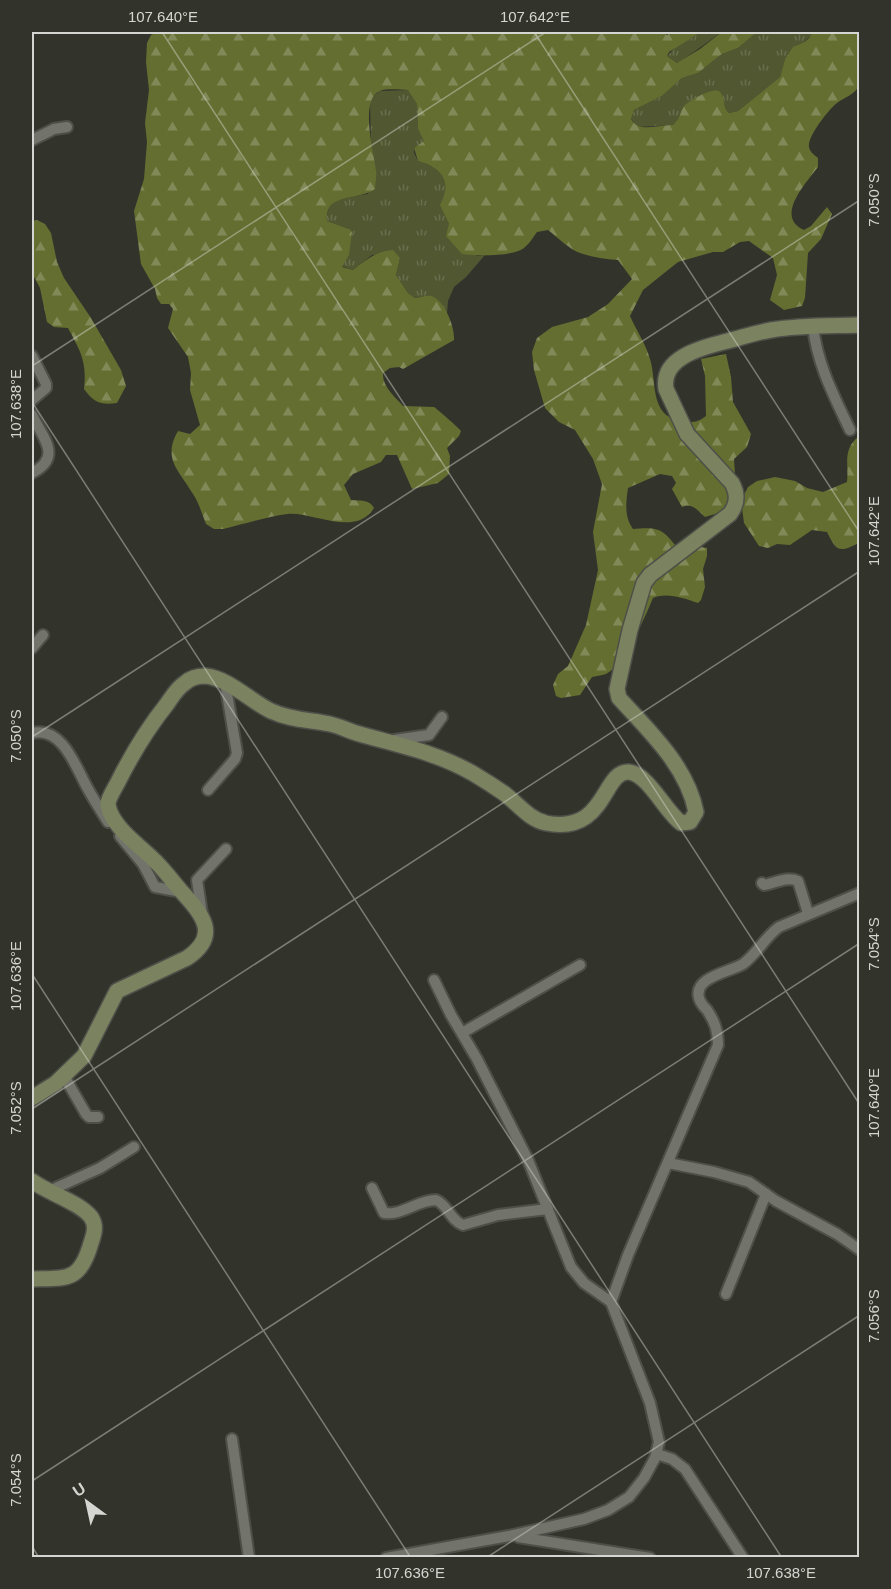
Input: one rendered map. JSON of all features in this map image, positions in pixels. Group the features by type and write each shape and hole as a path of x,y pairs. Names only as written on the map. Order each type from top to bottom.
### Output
{"street":[{"path":"32,140 54,129 67,127"},
{"path":"202,914 158,864 122,830 111,813 108,802 147,728 178,689 186,681 197,677 207,676 225,682 273,712 333,725 355,733 416,748 472,773 505,794 530,817 543,822 563,825 574,823 587,816 600,805 612,780 631,772 644,780 672,816 681,823 690,822 696,812 684,778 669,755 619,698 617,689 630,630 644,584 650,575 730,514 737,499 732,483 687,434 666,389 665,382 668,373 682,357 703,348 770,330 860,325"},
{"path":"813,326 814,342 822,369 850,430"},
{"path":"32,356 46,388 32,400"},
{"path":"32,415 49,450 49,458 46,464 32,473"},
{"path":"32,648 43,635"},
{"path":"208,790 235,759 237,753 225,682"},
{"path":"388,741 429,735 442,717"},
{"path":"32,733 45,732 57,739 77,765 87,789 107,820 143,864 155,887 182,892"},
{"path":"32,1098 64,1076 84,1056 117,991 196,952 206,932 197,880 226,849"},
{"path":"762,883 764,885 792,878 798,881 808,913"},
{"path":"611,1302 624,1264 718,1045 718,1033 713,1020 699,999 701,984 745,963 771,933 808,913 860,893"},
{"path":"462,1032 580,965"},
{"path":"386,1557 509,1536 584,1520 608,1510 629,1497 644,1478 657,1454 659,1443 650,1402 611,1302 584,1283 571,1267 528,1160 434,980"},
{"path":"64,1076 86,1114 89,1117 98,1117"},
{"path":"49,1191 100,1168 134,1147"},
{"path":"668,1163 750,1182 860,1250"},
{"path":"32,1181 84,1211 92,1218 96,1228 85,1263 80,1269 62,1278 32,1279"},
{"path":"372,1188 384,1213 391,1214 418,1203 436,1200 444,1204 454,1220 463,1225 498,1215 548,1209"},
{"path":"726,1294 766,1194"},
{"path":"232,1438 249,1557"},
{"path":"657,1454 685,1469 742,1557"},
{"path":"509,1536 650,1557"}],"green space":[{"path":"157,32 663,32 667,35 672,32 701,32 669,52 667,56 677,63 722,32 757,32 738,48 722,54 698,73 682,78 662,96 634,110 631,119 634,124 649,127 673,125 685,105 713,91 722,94 725,108 729,113 738,111 780,77 785,59 793,47 807,40 812,32 859,32 858,88 833,106 811,137 809,147 818,158 818,167 800,191 792,209 795,224 804,230 811,226 827,207 832,214 821,239 808,253 805,298 802,306 784,310 770,300 777,275 773,258 749,241 740,242 723,252 713,252 678,262 643,290 630,316 648,353 656,396 663,412 670,418 687,422 697,421 706,416 705,376 701,359 726,354 733,402 751,434 747,447 734,459 735,475 742,493 718,513 705,517 692,507 682,507 672,489 676,483 672,476 660,474 628,488 627,514 633,529 652,529 662,532 683,554 695,546 707,548 703,569 705,587 698,603 669,596 653,598 634,639 613,669 606,674 592,677 580,695 561,698 556,696 553,685 558,674 568,666 586,625 598,570 593,532 602,484 593,459 575,430 559,422 545,408 534,370 532,352 537,338 552,327 588,317 608,304 632,279 618,260 580,253 567,246 548,230 537,232 525,247 513,253 462,254 446,236 449,224 440,205 444,196 445,182 433,167 418,161 414,148 424,141 418,129 417,104 408,90 383,90 374,96 370,104 369,127 376,172 375,189 331,205 327,221 352,232 349,255 342,267 353,270 376,254 393,250 400,258 396,275 408,293 415,298 434,297 449,317 454,340 403,369 390,368 383,373 383,378 392,395 403,406 434,407 461,431 447,448 450,456 449,474 438,483 412,489 397,455 386,455 381,462 353,474 344,485 351,500 367,502 374,508 366,517 356,521 333,521 287,514 223,529 214,529 206,524 197,501 172,457 173,441 178,431 190,434 200,425 190,390 191,373 188,357 168,328 173,309 169,304 161,304 141,264 134,211 144,179 147,142 145,123 149,90 146,62 147,43 151,35"},
{"path":"701,32 722,32 677,63 667,56 677,46"},
{"path":"757,32 812,32 811,36 785,59 780,77 738,111 729,113 726,110 721,93 673,125 637,127 631,119 634,110 662,96 682,78 698,73 722,54 738,48"},
{"path":"409,90 417,104 418,129 425,141 414,148 414,153 418,161 433,167 443,176 446,189 441,205 449,224 477,256 485,255 454,287 448,301 447,314 431,297 415,298 408,293 396,275 400,258 372,255 353,270 341,266 349,229 327,221 327,213 334,203 368,194 376,172 371,145 370,102 373,96 380,91"},
{"path":"37,220 45,224 51,233 57,262 64,278 91,318 121,370 126,386 117,403 98,402 88,394 84,389 85,371 82,357 68,328 54,327 47,322 40,288 32,273 32,221"},
{"path":"859,436 859,543 840,549 827,532 812,530 790,545 777,544 768,548 759,546 744,523 742,508 748,487 757,481 775,477 795,481 807,488 823,492 847,482 848,452"}]}
